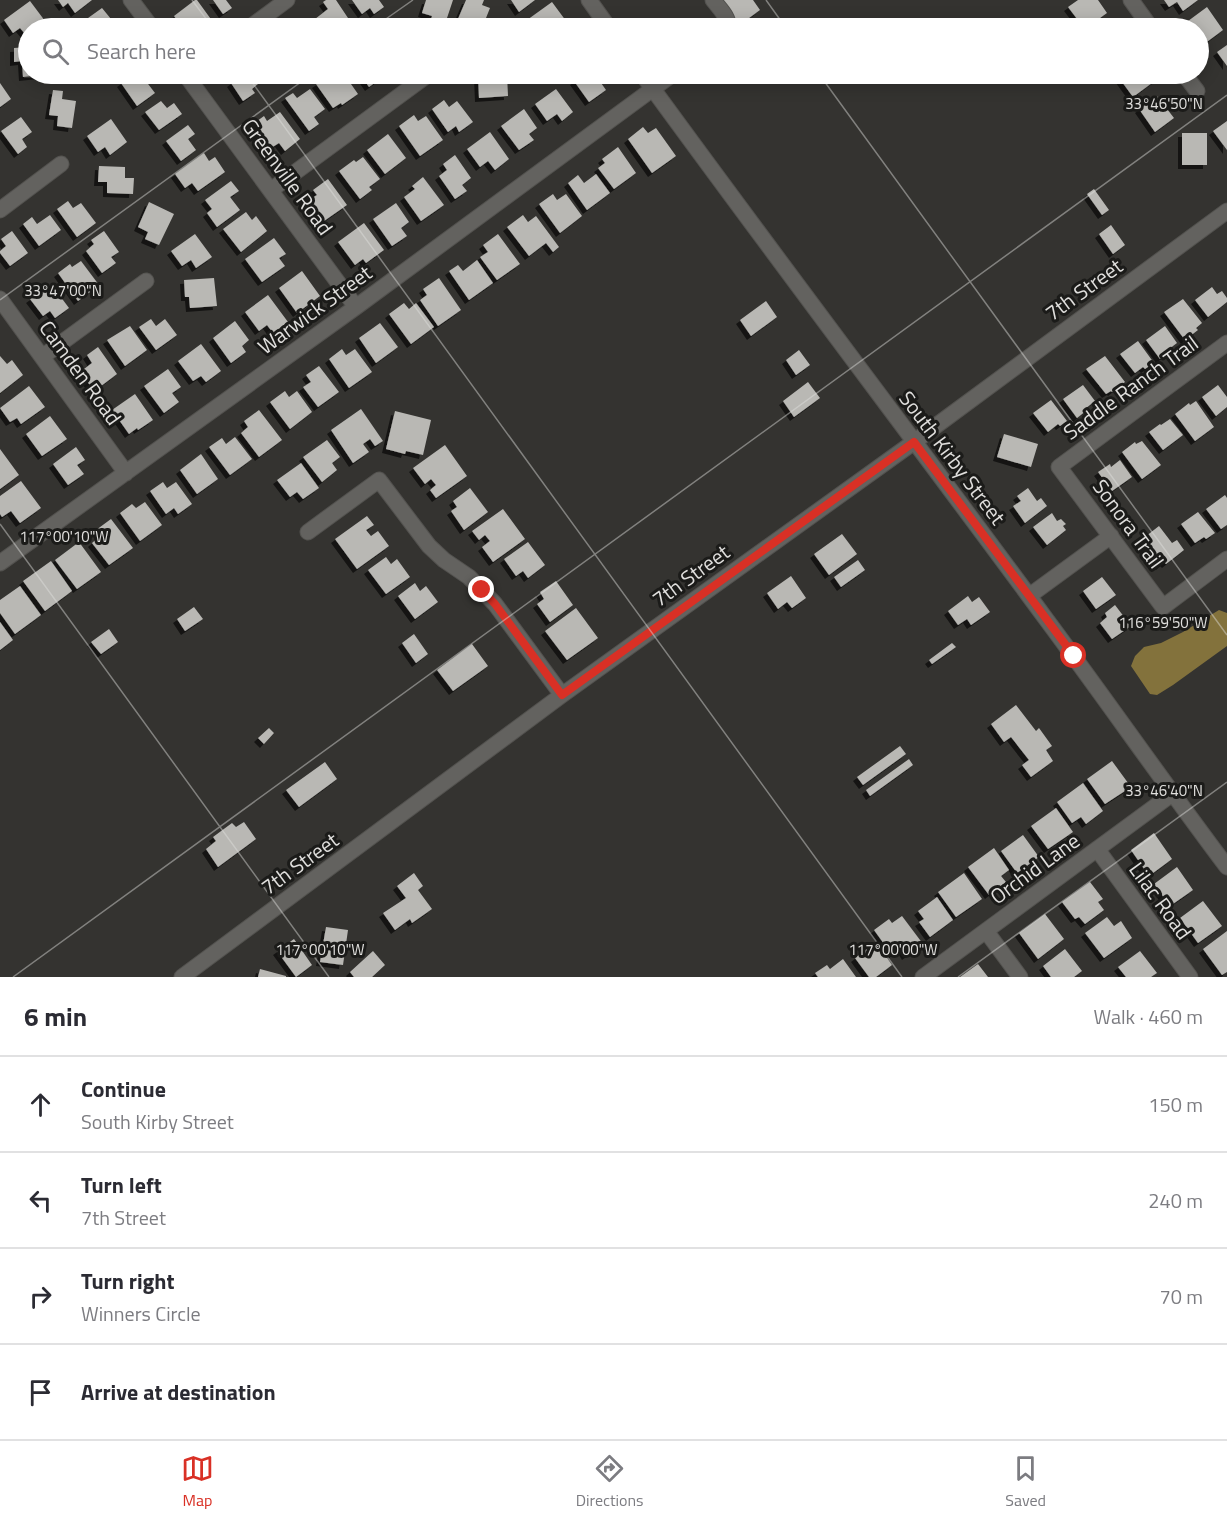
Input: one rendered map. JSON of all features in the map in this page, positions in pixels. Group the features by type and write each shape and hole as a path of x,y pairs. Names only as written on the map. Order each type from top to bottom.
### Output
{"street":[{"path":"131,0 144,18"},
{"path":"263,18 287,0"},
{"path":"589,0 602,18"},
{"path":"713,0 726,18"},
{"path":"1131,0 1144,18"},
{"name":"Greenville Road","path":"193,84 356,306"},
{"path":"271,190 415,84"},
{"name":"South Kirby Street","path":"650,84 1227,867"},
{"name":"Warwick Street","path":"1,560 356,306 659,84"},
{"path":"1192,84 1197,91"},
{"path":"0,210 61,165"},
{"name":"7th Street","path":"182,977 562,695 914,442 1227,211"},
{"path":"42,357 146,281"},
{"name":"Camden Road","path":"0,299 126,472"},
{"name":"Saddle Ranch Trail","path":"1059,467 1227,343"},
{"name":"Sonora Trail","path":"1059,467 1163,607 1227,559"},
{"path":"308,532 379,480 429,546 444,560 469,577 495,604 562,695"},
{"path":"1029,596 1111,536"},
{"name":"Orchid Lane","path":"923,977 1172,794"},
{"name":"Lilac Road","path":"1097,849 1190,977"},
{"path":"986,931 1020,977"}],"shaded area":[{"path":"1219,610 1227,613 1227,646 1157,695 1150,694 1131,666 1135,656 1144,647 1161,643"}],"building":[{"path":"58,0 92,0 75,13 68,3 63,7"},
{"path":"197,0 210,18 176,18 174,16"},
{"path":"213,0 226,0 232,8 223,14"},
{"path":"336,0 348,18 316,18 328,9 323,2"},
{"path":"352,0 379,0 384,7 374,14 370,8 362,14"},
{"path":"426,0 453,0 447,18 431,18 432,16 422,13"},
{"path":"466,0 484,0 482,5 490,8 486,18 458,18"},
{"path":"511,0 535,0 519,12"},
{"path":"719,0 753,0 760,10 749,18 732,18"},
{"path":"1078,0 1098,0 1107,13 1100,18 1076,18 1068,7"},
{"path":"1164,0 1198,0 1183,11 1177,2 1169,7"},
{"path":"30,1 43,18 18,18 18,29 13,33 4,20"},
{"path":"552,2 564,18 530,18"},
{"path":"1207,7 1223,30 1209,40 1209,18 1192,18"},
{"path":"102,8 110,18 88,18"},
{"path":"1227,45 1227,66 1217,52"},
{"path":"14,48 18,48 18,62 14,62"},
{"path":"0,83 11,99 0,107"},
{"path":"122,84 148,84 155,93 137,106"},
{"path":"232,84 258,84 252,89 255,93 243,101"},
{"path":"316,84 351,84 358,94 333,108"},
{"path":"478,84 507,84 508,96 479,98"},
{"path":"576,84 602,84 606,90 589,102"},
{"path":"1124,84 1151,84 1133,97"},
{"path":"310,89 325,109 314,117 319,124 309,131 285,98 293,93 297,98"},
{"path":"556,89 573,112 562,121 557,114 547,121 535,104"},
{"path":"53,90 63,91 62,99 76,101 72,128 57,126 58,116 49,115"},
{"path":"1157,96 1174,118 1155,132 1139,109"},
{"path":"444,100 449,107 457,101 473,122 459,132 456,126 448,132 432,109"},
{"path":"161,101 167,108 174,103 182,114 159,130 145,112"},
{"path":"524,109 537,128 529,134 534,140 519,150 501,126"},
{"path":"280,112 300,139 285,151 279,143 271,148 253,124 264,116 267,121"},
{"path":"414,115 418,121 426,116 443,140 420,156 399,126"},
{"path":"21,117 32,132 22,139 27,147 18,154 1,131"},
{"path":"111,119 127,142 110,155 105,147 98,152 87,136"},
{"path":"1227,121 1227,150 1213,131"},
{"path":"188,125 195,134 188,139 196,150 181,161 166,141"},
{"path":"643,127 648,133 656,128 676,156 652,173 628,139"},
{"path":"490,132 509,159 495,170 488,161 480,167 467,149"},
{"path":"1182,133 1207,133 1207,165 1182,165"},
{"path":"388,134 406,158 385,174 367,150"},
{"path":"618,147 636,173 614,189 598,168 605,163 602,159"},
{"path":"204,153 209,161 215,157 225,172 198,191 192,183 185,188 175,174"},
{"path":"455,155 471,178 462,185 467,191 455,199 439,176 447,170 443,164"},
{"path":"363,157 380,179 369,187 372,190 360,199 339,171 354,160 356,162"},
{"path":"99,166 125,167 125,178 134,178 133,194 107,193 107,182 98,182"},
{"path":"596,174 610,193 587,210 568,183 578,175 584,183"},
{"path":"423,177 444,205 421,221 404,197 415,189 412,186"},
{"path":"328,179 347,205 324,221 309,200 317,195 313,190"},
{"path":"231,181 239,191 230,197 240,210 217,227 207,213 212,209 205,200"},
{"path":"1094,189 1109,210 1102,215 1087,194"},
{"path":"553,194 557,200 566,194 582,216 560,233 539,204"},
{"path":"68,201 73,208 81,203 96,223 77,237 57,209"},
{"path":"149,202 174,214 159,245 145,239 148,232 138,227"},
{"path":"396,203 409,222 401,228 407,236 392,246 373,219"},
{"path":"246,212 252,220 256,216 267,231 241,252 223,229"},
{"path":"50,215 61,230 39,246 23,224 32,217 37,224"},
{"path":"523,215 528,222 536,216 559,247 553,252 546,243 529,256 507,227"},
{"path":"364,223 384,250 366,263 363,259 355,265 338,242"},
{"path":"1111,225 1125,245 1113,254 1099,234"},
{"path":"12,231 28,253 10,266 0,251 6,246 1,239"},
{"path":"104,231 119,252 111,257 116,263 102,273 86,251 94,244 91,240"},
{"path":"195,234 212,257 196,268 191,260 182,266 171,251"},
{"path":"498,234 520,264 497,280 480,257 488,252 483,245"},
{"path":"274,238 286,254 279,258 285,266 262,282 245,259"},
{"path":"477,260 493,283 469,300 449,271 458,265 463,271"},
{"path":"81,261 99,285 78,301 58,273 70,264 72,267"},
{"path":"302,271 320,296 297,313 279,288"},
{"path":"214,278 217,306 190,308 189,297 185,297 184,280"},
{"path":"439,278 461,310 438,326 420,300 427,295 423,289"},
{"path":"51,284 69,308 55,318 50,311 43,316 30,299"},
{"path":"1212,287 1217,294 1222,291 1227,302 1208,317 1195,300"},
{"path":"268,295 288,322 273,333 267,325 259,331 245,312"},
{"path":"1183,299 1202,323 1196,328 1198,330 1185,340 1164,312"},
{"path":"766,301 777,317 751,336 740,320"},
{"path":"404,303 409,309 416,303 434,327 411,344 389,314"},
{"path":"151,319 156,326 165,319 177,335 156,350 139,327"},
{"path":"235,321 249,340 242,346 246,352 231,363 213,338"},
{"path":"380,323 398,347 376,363 359,338"},
{"path":"130,326 147,350 125,366 107,340"},
{"path":"1165,326 1177,343 1160,359 1146,340"},
{"path":"1138,341 1154,363 1135,373 1120,354"},
{"path":"201,344 221,371 206,382 201,376 193,381 178,361"},
{"path":"98,347 117,374 95,392 80,372 92,363 87,355"},
{"path":"342,349 346,355 355,349 372,372 349,388 329,359"},
{"path":"799,350 810,365 796,375 786,360"},
{"path":"0,356 7,364 12,360 23,375 0,393"},
{"path":"1105,356 1125,382 1106,394 1086,369"},
{"path":"319,366 339,392 318,407 303,387 311,382 306,375"},
{"path":"168,369 181,387 172,393 179,402 164,413 144,386"},
{"path":"808,382 820,398 794,417 783,401"},
{"path":"1083,385 1095,401 1077,418 1063,399"},
{"path":"1218,385 1227,397 1227,407 1216,416 1202,397"},
{"path":"29,386 45,407 21,424 17,418 10,422 0,408"},
{"path":"285,391 289,397 297,391 312,412 290,429 270,402"},
{"path":"135,394 153,420 129,434 112,410"},
{"path":"1051,400 1067,421 1060,426 1058,424 1048,432 1033,413"},
{"path":"1196,401 1214,427 1195,441 1175,414 1189,403 1190,405"},
{"path":"361,409 383,441 375,446 370,439 363,444 369,452 353,463 331,430"},
{"path":"259,410 282,440 259,457 241,433 248,427 244,421"},
{"path":"395,411 431,420 423,455 406,451 405,454 386,449"},
{"path":"50,416 67,439 42,456 26,434"},
{"path":"1170,419 1183,435 1163,450 1149,432"},
{"path":"1004,434 1038,444 1031,467 997,457"},
{"path":"235,437 252,459 230,475 209,447 222,438 226,444"},
{"path":"327,440 340,457 332,463 337,470 322,482 303,457"},
{"path":"1142,441 1161,465 1142,479 1122,452 1135,442 1136,444"},
{"path":"445,445 467,476 436,498 430,490 436,485 431,479 425,484 413,468"},
{"path":"76,447 85,460 77,465 84,474 68,485 53,464"},
{"path":"0,449 19,475 0,489"},
{"path":"201,454 218,479 197,494 180,470"},
{"path":"1120,460 1132,477 1112,491 1098,472 1110,464 1111,467"},
{"path":"301,463 319,488 303,499 297,492 290,497 277,480"},
{"path":"21,481 41,508 20,523 11,511 2,517 0,496"},
{"path":"163,482 167,488 176,482 192,504 178,514 174,508 166,514 150,491"},
{"path":"470,488 488,512 464,530 451,511 457,507 453,501"},
{"path":"1028,488 1037,501 1041,498 1047,506 1025,523 1013,506 1021,501 1017,496"},
{"path":"1225,495 1227,525 1221,529 1206,509"},
{"path":"145,502 162,525 140,541 120,513 132,504 136,508"},
{"path":"503,509 525,539 493,562 482,547 490,541 485,535 479,540 472,531"},
{"path":"1198,512 1215,533 1195,543 1181,524"},
{"path":"1052,513 1057,521 1061,519 1066,524 1063,526 1066,530 1047,545 1033,527"},
{"path":"367,516 374,525 366,530 371,536 378,531 389,546 357,569 335,539"},
{"path":"111,519 133,548 109,565 92,543 100,536 96,530"},
{"path":"1159,526 1172,543 1177,540 1184,550 1160,566 1141,540"},
{"path":"842,534 857,554 829,575 814,554"},
{"path":"79,542 101,572 77,589 55,560"},
{"path":"528,542 545,565 528,578 523,571 516,576 504,559"},
{"path":"386,557 391,564 397,559 410,577 386,594 368,570"},
{"path":"858,560 865,570 841,587 834,577"},
{"path":"51,561 72,591 45,611 23,581"},
{"path":"791,576 806,598 792,608 787,602 778,609 767,593"},
{"path":"1102,577 1116,595 1096,609 1083,591"},
{"path":"556,581 573,605 550,622 537,604 544,599 540,592"},
{"path":"415,583 420,591 426,586 438,602 415,619 398,596"},
{"path":"20,586 41,615 15,634 0,613 0,600"},
{"path":"968,596 972,602 979,597 990,612 971,625 967,619 958,625 948,611"},
{"path":"1115,605 1131,626 1112,639 1100,623 1107,617 1105,613"},
{"path":"194,607 203,619 185,631 177,619"},
{"path":"576,608 598,638 567,660 545,631"},
{"path":"0,622 13,640 0,650"},
{"path":"109,629 118,642 101,654 91,642"},
{"path":"414,634 428,654 416,663 402,643"},
{"path":"952,643 956,647 932,664 929,660"},
{"path":"472,644 488,666 453,691 437,670"},
{"path":"1016,705 1036,731 1039,728 1052,746 1046,750 1053,761 1031,777 1022,765 1029,760 1011,737 1004,742 991,724"},
{"path":"269,728 274,733 264,744 258,738"},
{"path":"900,746 906,754 863,785 857,777"},
{"path":"909,759 913,765 870,796 866,790"},
{"path":"1112,761 1131,787 1105,804 1087,779"},
{"path":"325,762 337,779 299,807 286,790"},
{"path":"1083,783 1103,811 1086,824 1081,817 1072,823 1057,802"},
{"path":"1056,808 1073,832 1048,849 1031,826"},
{"path":"244,822 256,839 218,867 206,849 216,841 213,837 232,823 236,827"},
{"path":"1154,833 1172,859 1149,876 1131,850"},
{"path":"1023,835 1039,857 1017,873 1001,851"},
{"path":"994,848 1009,870 1001,876 1006,882 989,895 968,867"},
{"path":"1177,867 1193,890 1170,906 1154,884"},
{"path":"414,873 423,886 418,890 432,909 412,923 410,919 395,930 383,913 406,898 397,886"},
{"path":"964,873 982,899 956,917 938,892"},
{"path":"1090,882 1103,899 1098,902 1104,910 1085,924 1079,917 1075,919 1062,902"},
{"path":"937,897 953,920 930,937 919,922 924,919 918,911"},
{"path":"1203,901 1222,926 1198,943 1180,918"},
{"path":"1045,914 1064,939 1038,959 1019,933"},
{"path":"902,916 923,944 906,956 901,948 892,955 874,930 889,919 892,923"},
{"path":"1107,917 1114,926 1121,921 1132,938 1104,958 1085,933"},
{"path":"326,927 348,930 343,965 320,962"},
{"path":"1227,931 1227,972 1222,975 1203,949"},
{"path":"294,939 312,965 296,977 277,951"},
{"path":"876,942 892,965 876,977 869,977 855,958"},
{"path":"1065,949 1082,971 1074,977 1051,977 1043,966"},
{"path":"373,951 385,965 372,977 354,977 350,972"},
{"path":"1140,951 1157,973 1151,977 1126,977 1118,967"},
{"path":"843,959 856,977 818,977 815,973 827,965 830,969"},
{"path":"978,964 988,977 960,977"},
{"path":"260,969 286,976 286,977 258,977"}],"route":[{"path":"482,590 495,604 562,695 914,442 1074,656"}]}
